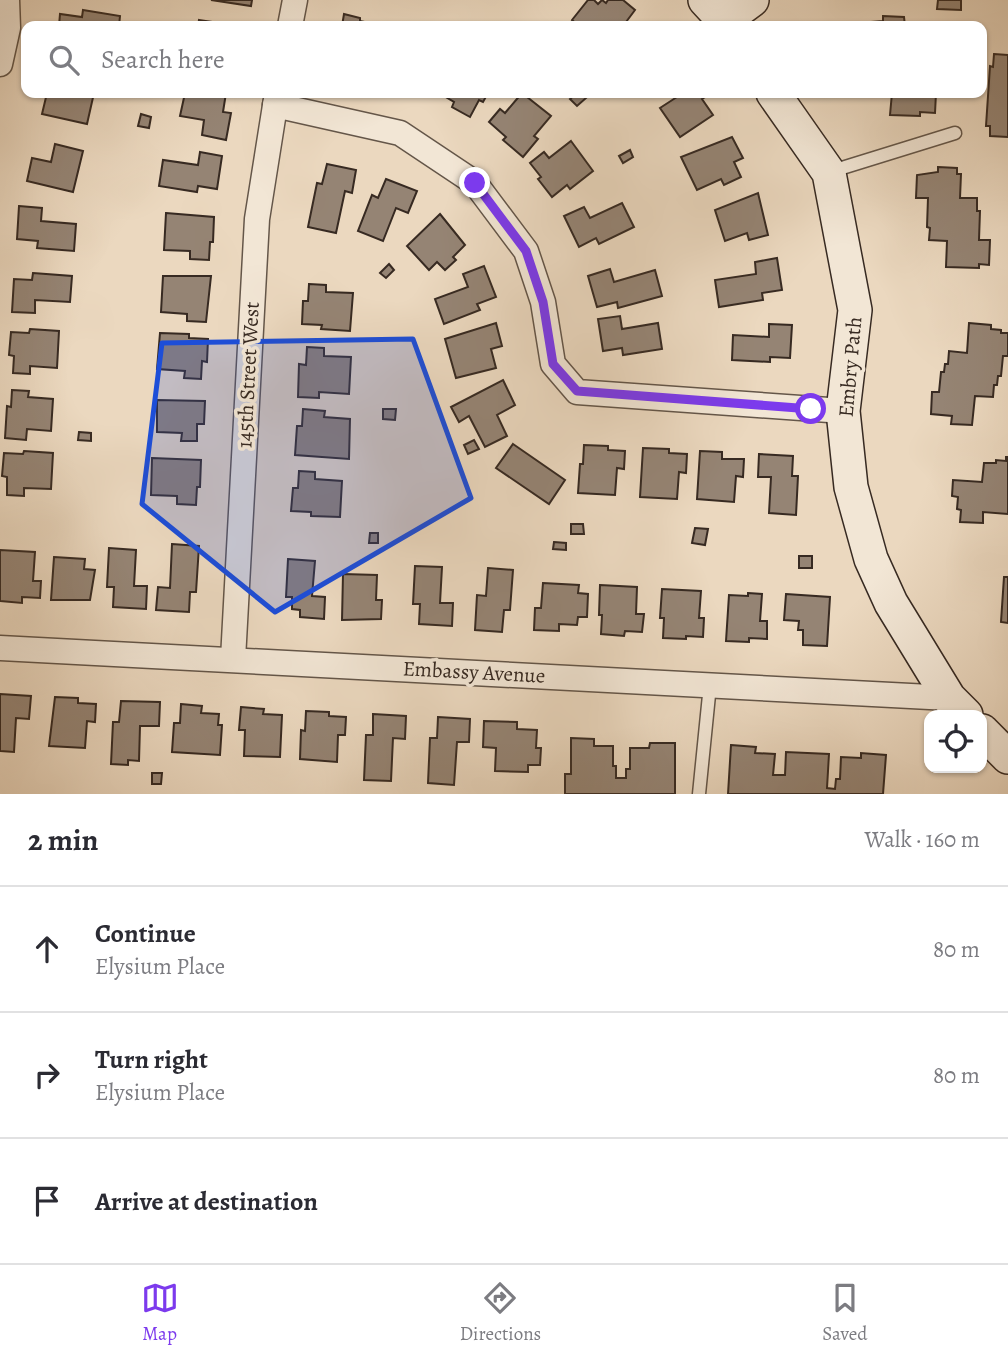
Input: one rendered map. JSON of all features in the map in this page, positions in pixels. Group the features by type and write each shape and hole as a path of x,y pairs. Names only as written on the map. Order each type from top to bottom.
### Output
{"street":[{"path":"0,64 8,28 7,0"},
{"path":"291,21 295,0"},
{"path":"720,16 752,0"},
{"name":"Embry Path","path":"776,98 829,173 855,310 843,411 851,487 871,559 891,603 957,707"},
{"path":"276,99 400,133 475,183 526,251 543,302 553,364 577,391 843,411"},
{"name":"145th Street West","path":"233,659 257,219 276,99"},
{"name":"Embassy Avenue","path":"0,648 710,685 957,707"},
{"path":"987,736 1008,757"}],"lane":[{"path":"829,173 955,133"},
{"path":"699,794 710,685"}],"highlighted area":[{"path":"413,339 471,498 275,612 142,504 162,343"}],"building":[{"path":"211,0 252,0 251,6"},
{"path":"588,0 594,0 598,4 602,0 606,3 608,0 623,0 635,10 627,21 572,20"},
{"path":"938,0 961,0 961,10 937,9"},
{"path":"83,10 120,16 120,21 59,21 60,14 82,17"},
{"path":"344,14 360,18 360,21 343,21"},
{"path":"883,16 904,17 904,21 883,21"},
{"path":"994,54 1008,55 1008,137 990,136 990,126 986,126 990,66 993,67"},
{"path":"46,98 93,98 87,124 42,114"},
{"path":"184,98 225,98 223,112 231,113 226,140 202,135 204,120 180,116"},
{"path":"447,98 485,98 483,102 479,100 470,117 452,107 454,102"},
{"path":"518,98 528,98 551,116 534,136 538,139 523,157 503,140 506,137 489,122 500,109 505,113"},
{"path":"571,98 586,98 577,106"},
{"path":"675,98 704,98 713,115 680,137 660,108"},
{"path":"892,98 936,98 935,113 920,112 920,116 890,115"},
{"path":"141,114 151,117 149,128 138,126"},
{"path":"732,137 743,158 734,162 741,177 724,185 721,179 697,190 681,157"},
{"path":"571,141 593,171 570,189 567,185 552,197 530,163 544,152 549,158"},
{"path":"55,144 83,151 73,192 27,181 32,158 51,162"},
{"path":"630,150 633,157 623,163 619,156"},
{"path":"200,152 222,156 217,189 198,186 197,192 159,186 163,160 198,165"},
{"path":"327,164 356,170 352,193 345,191 336,233 308,227 317,183 322,184"},
{"path":"938,167 957,168 957,174 961,174 960,198 977,198 977,211 980,211 979,240 990,240 989,265 979,264 979,268 946,267 947,241 929,240 928,198 916,198 917,175 938,172"},
{"path":"386,179 417,191 408,213 396,208 383,241 358,231 372,195 378,198"},
{"path":"758,193 768,235 749,240 747,233 725,241 715,210"},
{"path":"622,203 634,227 599,244 596,238 579,247 564,216 584,207 590,218"},
{"path":"19,206 42,208 41,221 76,224 74,251 37,248 38,241 17,239"},
{"path":"166,213 214,217 209,260 190,259 190,251 164,250"},
{"path":"440,214 465,245 453,257 456,260 445,270 437,262 429,270 407,246"},
{"path":"777,258 782,290 762,293 763,300 719,307 715,280 756,274 755,262"},
{"path":"389,264 394,270 386,278 380,273"},
{"path":"484,266 496,297 477,304 480,310 444,324 435,299 468,287 463,274"},
{"path":"610,269 614,282 655,270 662,296 618,308 617,302 597,307 588,276"},
{"path":"33,273 72,276 70,302 35,300 35,313 12,312 14,279 32,280"},
{"path":"163,276 211,276 206,322 187,321 187,314 161,312"},
{"path":"309,284 326,285 326,292 353,293 350,331 321,329 322,325 302,324 303,301 308,301"},
{"path":"620,316 622,329 658,323 662,349 623,355 622,348 603,351 598,319"},
{"path":"496,323 502,346 491,349 496,368 456,378 445,339"},
{"path":"969,323 991,325 991,329 1008,333 1008,356 1003,356 1001,376 998,376 997,385 994,385 993,397 975,396 972,425 951,424 952,416 931,414 932,392 939,392 941,372 944,372 945,364 948,364 949,351 967,353"},
{"path":"769,324 792,325 790,358 770,357 770,362 732,360 733,335 769,337"},
{"path":"30,329 59,331 57,368 30,366 30,374 13,373 14,356 9,355 11,332 29,333"},
{"path":"160,333 189,334 189,338 208,339 207,362 202,361 201,379 184,378 185,371 157,369"},
{"path":"307,347 324,348 324,356 351,357 349,394 319,392 319,398 298,397 299,364 306,365"},
{"path":"503,380 515,405 497,415 507,436 485,447 469,416 459,422 451,407"},
{"path":"12,390 29,391 28,397 53,399 51,431 27,429 26,440 5,438 7,406 11,407"},
{"path":"157,400 205,401 204,424 197,424 197,441 181,441 182,433 157,432"},
{"path":"303,409 325,411 324,417 350,419 349,459 295,455 297,426 302,426"},
{"path":"383,409 396,409 395,420 383,419"},
{"path":"79,432 91,433 91,441 78,440"},
{"path":"474,440 479,449 468,454 464,445"},
{"path":"513,444 565,480 549,504 496,468"},
{"path":"584,445 608,446 608,450 625,451 624,469 617,468 615,495 578,493"},
{"path":"643,448 669,449 669,453 687,454 686,473 679,472 677,499 640,497"},
{"path":"24,451 53,453 51,489 24,488 24,496 7,495 7,477 2,476 4,453 23,454"},
{"path":"700,451 722,452 722,459 744,459 743,477 736,476 734,502 697,499"},
{"path":"759,454 793,456 792,476 798,476 796,515 769,513 771,477 758,477"},
{"path":"1006,457 1008,514 983,512 983,523 960,522 958,497 952,496 953,480 982,482 984,463 1006,461"},
{"path":"152,458 201,460 196,505 177,504 177,496 151,495"},
{"path":"299,471 315,472 315,479 342,481 340,517 311,516 311,512 291,511 293,488 298,488"},
{"path":"571,524 583,524 584,534 571,534"},
{"path":"695,528 708,529 705,545 692,543"},
{"path":"370,533 378,533 378,543 369,543"},
{"path":"554,542 566,543 566,550 553,549"},
{"path":"172,544 199,546 196,592 190,592 189,612 156,610 158,587 170,588"},
{"path":"109,548 136,550 134,586 147,586 146,609 113,607 114,587 107,587"},
{"path":"0,550 35,552 33,581 41,581 40,598 22,597 22,603 0,601"},
{"path":"799,556 812,556 812,568 799,568"},
{"path":"54,557 85,559 84,569 95,570 90,600 51,600"},
{"path":"288,559 315,561 312,596 325,597 324,619 300,617 300,610 292,609 292,597 286,597"},
{"path":"415,566 442,567 440,603 453,603 452,626 419,624 420,604 413,604"},
{"path":"488,568 513,570 510,610 504,610 502,632 475,630 477,595 486,596"},
{"path":"343,574 377,575 376,600 382,600 381,619 342,620"},
{"path":"1004,577 1008,577 1008,623 1001,622"},
{"path":"543,583 579,585 578,593 588,594 587,617 578,617 577,625 559,624 559,631 534,630 535,608 541,608"},
{"path":"600,585 637,587 636,614 644,614 642,632 625,631 624,636 601,634"},
{"path":"662,589 701,591 699,618 704,618 703,637 663,638 664,618 660,618"},
{"path":"748,593 762,594 760,621 767,621 767,639 749,638 749,642 726,641 729,595 748,596"},
{"path":"786,594 830,597 827,646 803,645 803,630 798,630 799,621 784,620"},
{"path":"0,694 31,696 29,719 16,718 14,752 0,751"},
{"path":"55,697 78,698 78,703 96,704 95,722 87,721 85,748 49,746"},
{"path":"121,701 160,702 159,726 140,726 139,761 128,760 128,765 111,764 113,722 119,722"},
{"path":"181,704 202,706 201,713 219,714 218,725 222,725 220,755 172,752 174,723 180,723"},
{"path":"241,707 264,709 263,714 282,715 280,757 244,756 245,730 239,730"},
{"path":"306,711 329,712 329,716 346,717 345,735 338,735 337,762 300,759 301,730 305,731"},
{"path":"373,714 406,716 405,739 393,738 391,781 364,780 366,735 373,735"},
{"path":"438,717 470,719 469,742 457,742 454,785 428,783 430,738 437,738"},
{"path":"484,721 517,722 517,729 537,730 536,748 541,748 540,765 528,765 528,772 495,771 496,748 483,747"},
{"path":"571,738 594,739 594,746 613,746 616,778 626,778 626,769 630,769 630,748 649,748 650,743 675,743 675,794 565,794 565,774 571,774"},
{"path":"731,745 756,747 755,753 775,754 773,775 785,775 786,752 829,754 827,788 835,789 836,779 840,779 841,757 861,758 861,753 886,755 883,794 728,794"},
{"path":"152,773 162,773 161,784 152,784"}],"route":[{"path":"475,183 526,251 543,302 553,364 577,391 811,409"}]}
